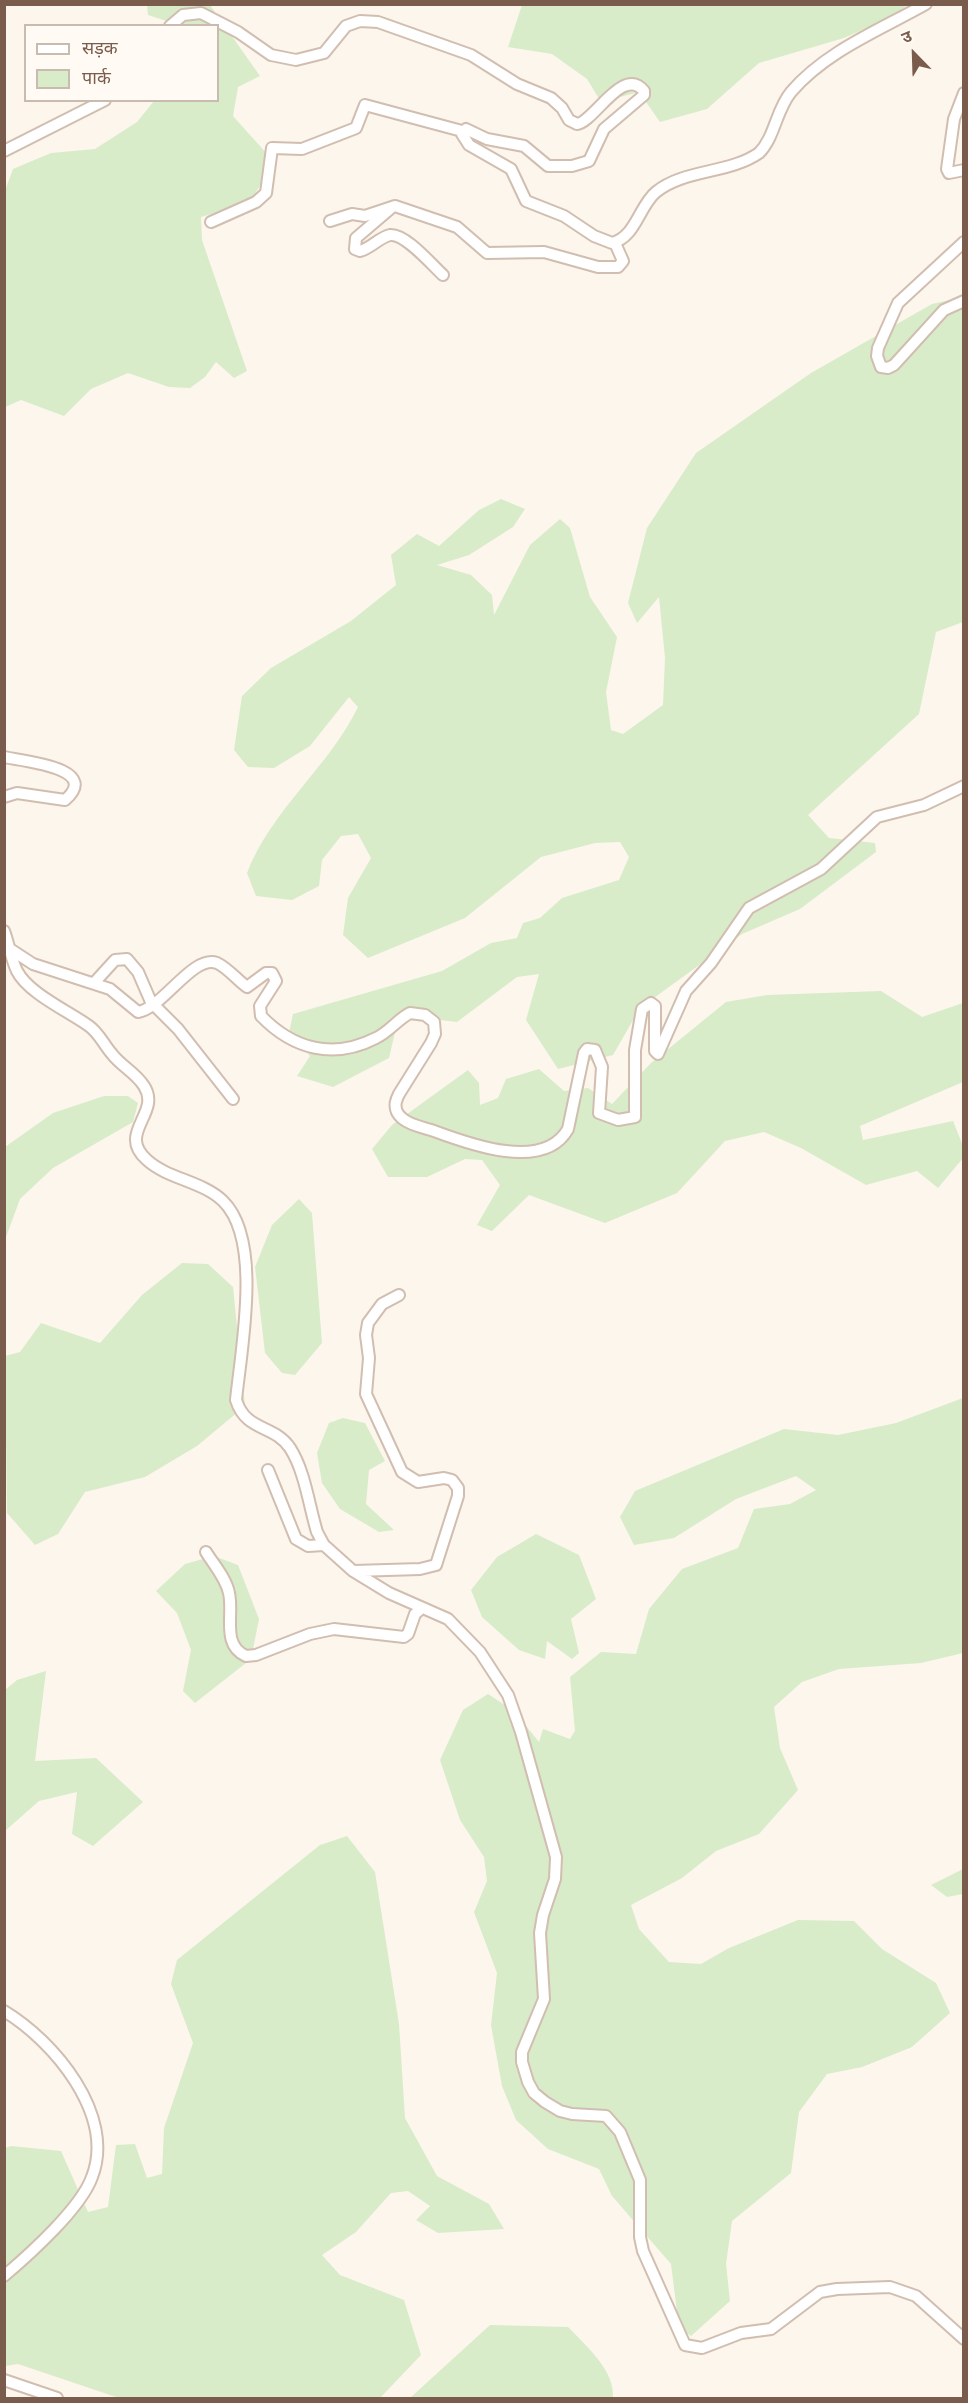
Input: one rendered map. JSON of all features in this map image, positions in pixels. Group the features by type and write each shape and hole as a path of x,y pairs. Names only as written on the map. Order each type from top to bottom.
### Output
{"street":[{"path":"615,243 628,233 648,200 661,188 723,168 759,153 788,96 799,84 848,46 926,4"},
{"path":"172,24 183,15 201,13 238,32 271,55 296,60 324,54 346,26 360,21 378,22 471,55 517,84 551,98 562,108 569,120 577,124 584,122 599,104 625,87 634,84 644,91 638,101 604,129 591,159 585,163 548,166 524,146 487,139 466,129 462,131 365,105 356,128 302,149 272,148 266,193 256,201 211,222"},
{"path":"963,93 954,119 947,169 949,173 963,170"},
{"path":"4,151 101,102"},
{"path":"462,131 463,138 469,144 511,169 526,201 564,216 600,239 615,243"},
{"path":"330,221 352,214 365,216 392,206 457,227 487,253 544,252 612,268 621,265 623,261 615,243"},
{"path":"392,206 356,238 355,249 364,250 388,236 396,236 406,241 443,275"},
{"path":"963,242 898,303 878,348 878,362 881,366 888,368 894,365 944,310 963,301"},
{"path":"4,757 57,768 69,774 75,784 73,793 65,800 17,793 4,797"},
{"path":"10,949 33,964 110,990 138,1012 154,1005 189,973 209,962 219,964 247,987 266,973 272,974 276,981 260,1006 261,1016 293,1043 313,1048 353,1047 378,1038 410,1013 425,1015 434,1023 435,1034 399,1094 395,1104 397,1112 411,1123 464,1142 506,1151 540,1149 563,1138 568,1129 584,1053 587,1049 596,1050 602,1067 599,1113 618,1120 635,1117 635,1050 641,1011 649,1003 655,1006 655,1051 658,1054 686,991 711,963 749,908 821,868 877,817 924,806 963,786"},
{"path":"4,932 17,971 25,982 90,1027 112,1054 146,1088 149,1098 147,1110 136,1130 135,1142 147,1160 211,1192 232,1214 243,1240 245,1271 236,1400 240,1413 248,1421 278,1435 290,1447 324,1545 353,1572 388,1593 448,1619 464,1633 497,1675 513,1706 556,1857 555,1879 543,1915 540,1934 544,1999 522,2052 528,2082 539,2097 560,2111 606,2116 620,2132 640,2180 640,2237 643,2251 685,2345 702,2348 741,2333 771,2329 820,2292 890,2287 916,2296 963,2339"},
{"path":"94,983 115,960 123,958 134,967 154,1005 178,1029 233,1099"},
{"path":"353,1572 420,1569 436,1565 458,1496 458,1488 452,1480 444,1478 418,1482 402,1472 366,1394 369,1371 366,1335 368,1323 382,1304 399,1295"},
{"path":"268,1470 296,1539 308,1546 324,1545"},
{"path":"206,1552 229,1591 230,1636 233,1646 246,1656 256,1655 310,1634 334,1629 404,1637 408,1634 415,1614 422,1608"},
{"path":"4,2011 42,2038 68,2067 94,2125 97,2157 93,2176 84,2194 4,2276"},
{"path":"4,2380 57,2398"}],"green space":[{"path":"147,5 210,5 260,76 238,87 233,116 268,155 267,175 249,203 201,217 202,240 247,371 234,378 216,362 205,377 190,388 169,387 128,373 91,389 64,416 21,400 5,407 4,193 13,169 51,153 95,149 137,122 153,102 219,102 219,24 176,24 148,15"},
{"path":"522,5 907,5 894,16 844,38 759,63 707,109 660,122 639,92 601,102 587,79 552,54 508,47"},
{"path":"963,297 963,622 936,632 919,714 808,815 829,838 875,843 876,852 800,909 742,934 640,1008 613,1055 558,1069 526,1020 539,974 517,977 457,1022 399,1015 389,1058 333,1087 297,1076 310,1056 289,1033 293,1014 442,971 491,943 517,938 523,923 540,918 562,898 619,880 629,857 620,842 595,843 541,857 465,918 368,958 343,935 348,898 371,858 358,834 341,836 322,860 319,886 292,900 256,896 247,873 270,829 332,749 358,707 349,697 310,746 274,768 248,767 234,750 242,696 271,668 351,621 396,585 391,555 417,534 439,546 479,510 501,499 525,509 513,527 469,555 437,565 471,575 492,595 494,615 530,545 560,519 570,528 590,597 617,637 606,692 611,730 623,734 663,705 665,658 659,597 637,623 628,603 647,528 696,453 811,373 932,304"},
{"path":"881,991 922,1017 963,1003 963,1082 860,1126 863,1140 953,1121 963,1146 963,1158 938,1188 917,1171 866,1185 801,1148 764,1132 725,1141 677,1193 605,1223 529,1195 492,1231 477,1225 500,1185 482,1160 465,1159 427,1177 388,1177 372,1149 392,1125 468,1070 479,1083 480,1105 498,1098 506,1079 539,1069 564,1091 588,1088 612,1104 651,1063 726,1002 767,995"},
{"path":"104,1096 128,1096 138,1103 133,1122 53,1168 20,1199 5,1240 5,1147 53,1113"},
{"path":"299,1199 312,1213 322,1343 295,1375 282,1373 265,1353 255,1267 272,1225"},
{"path":"182,1263 208,1264 233,1287 245,1406 197,1446 145,1477 85,1492 58,1534 35,1545 7,1513 5,1356 20,1352 41,1323 100,1343 142,1295"},
{"path":"963,1398 963,1653 921,1663 839,1669 802,1682 774,1707 780,1748 798,1790 759,1834 716,1851 682,1878 631,1905 639,1929 669,1962 701,1964 729,1948 798,1920 854,1921 882,1949 936,1983 950,2013 912,2047 862,2067 827,2074 799,2112 791,2173 732,2221 726,2264 730,2301 691,2336 679,2328 671,2264 612,2196 599,2169 548,2149 516,2120 502,2086 491,2025 497,1973 474,1912 487,1881 484,1857 460,1820 440,1760 463,1710 488,1694 514,1711 539,1742 543,1729 570,1739 575,1731 570,1677 601,1652 636,1654 649,1609 682,1569 738,1548 754,1509 790,1504 816,1490 796,1476 736,1499 674,1538 634,1545 620,1517 635,1491 784,1429 838,1435 896,1423"},
{"path":"343,1418 365,1423 385,1461 369,1470 366,1504 394,1530 379,1532 340,1509 322,1483 317,1453 329,1423"},
{"path":"536,1534 579,1555 596,1599 571,1619 579,1653 572,1659 547,1641 545,1659 519,1650 482,1617 471,1590 497,1557"},
{"path":"214,1556 238,1565 259,1619 251,1659 195,1703 183,1691 191,1650 177,1613 156,1591 185,1564"},
{"path":"46,1671 35,1761 96,1758 143,1802 93,1846 72,1834 77,1792 39,1801 5,1831 5,1690 17,1680"},
{"path":"347,1836 375,1872 399,2024 405,2118 437,2176 489,2204 504,2229 438,2233 416,2220 430,2206 408,2191 391,2193 356,2232 322,2255 340,2275 404,2300 421,2355 380,2398 119,2398 18,2364 5,2366 5,2148 11,2146 61,2151 88,2212 108,2207 116,2145 135,2144 147,2178 162,2174 164,2128 193,2043 171,1984 177,1960 320,1845"},
{"path":"963,1869 963,1894 947,1897 931,1885"},
{"path":"490,2325 568,2327 591,2350 604,2368 612,2388 613,2398 410,2398"}]}
